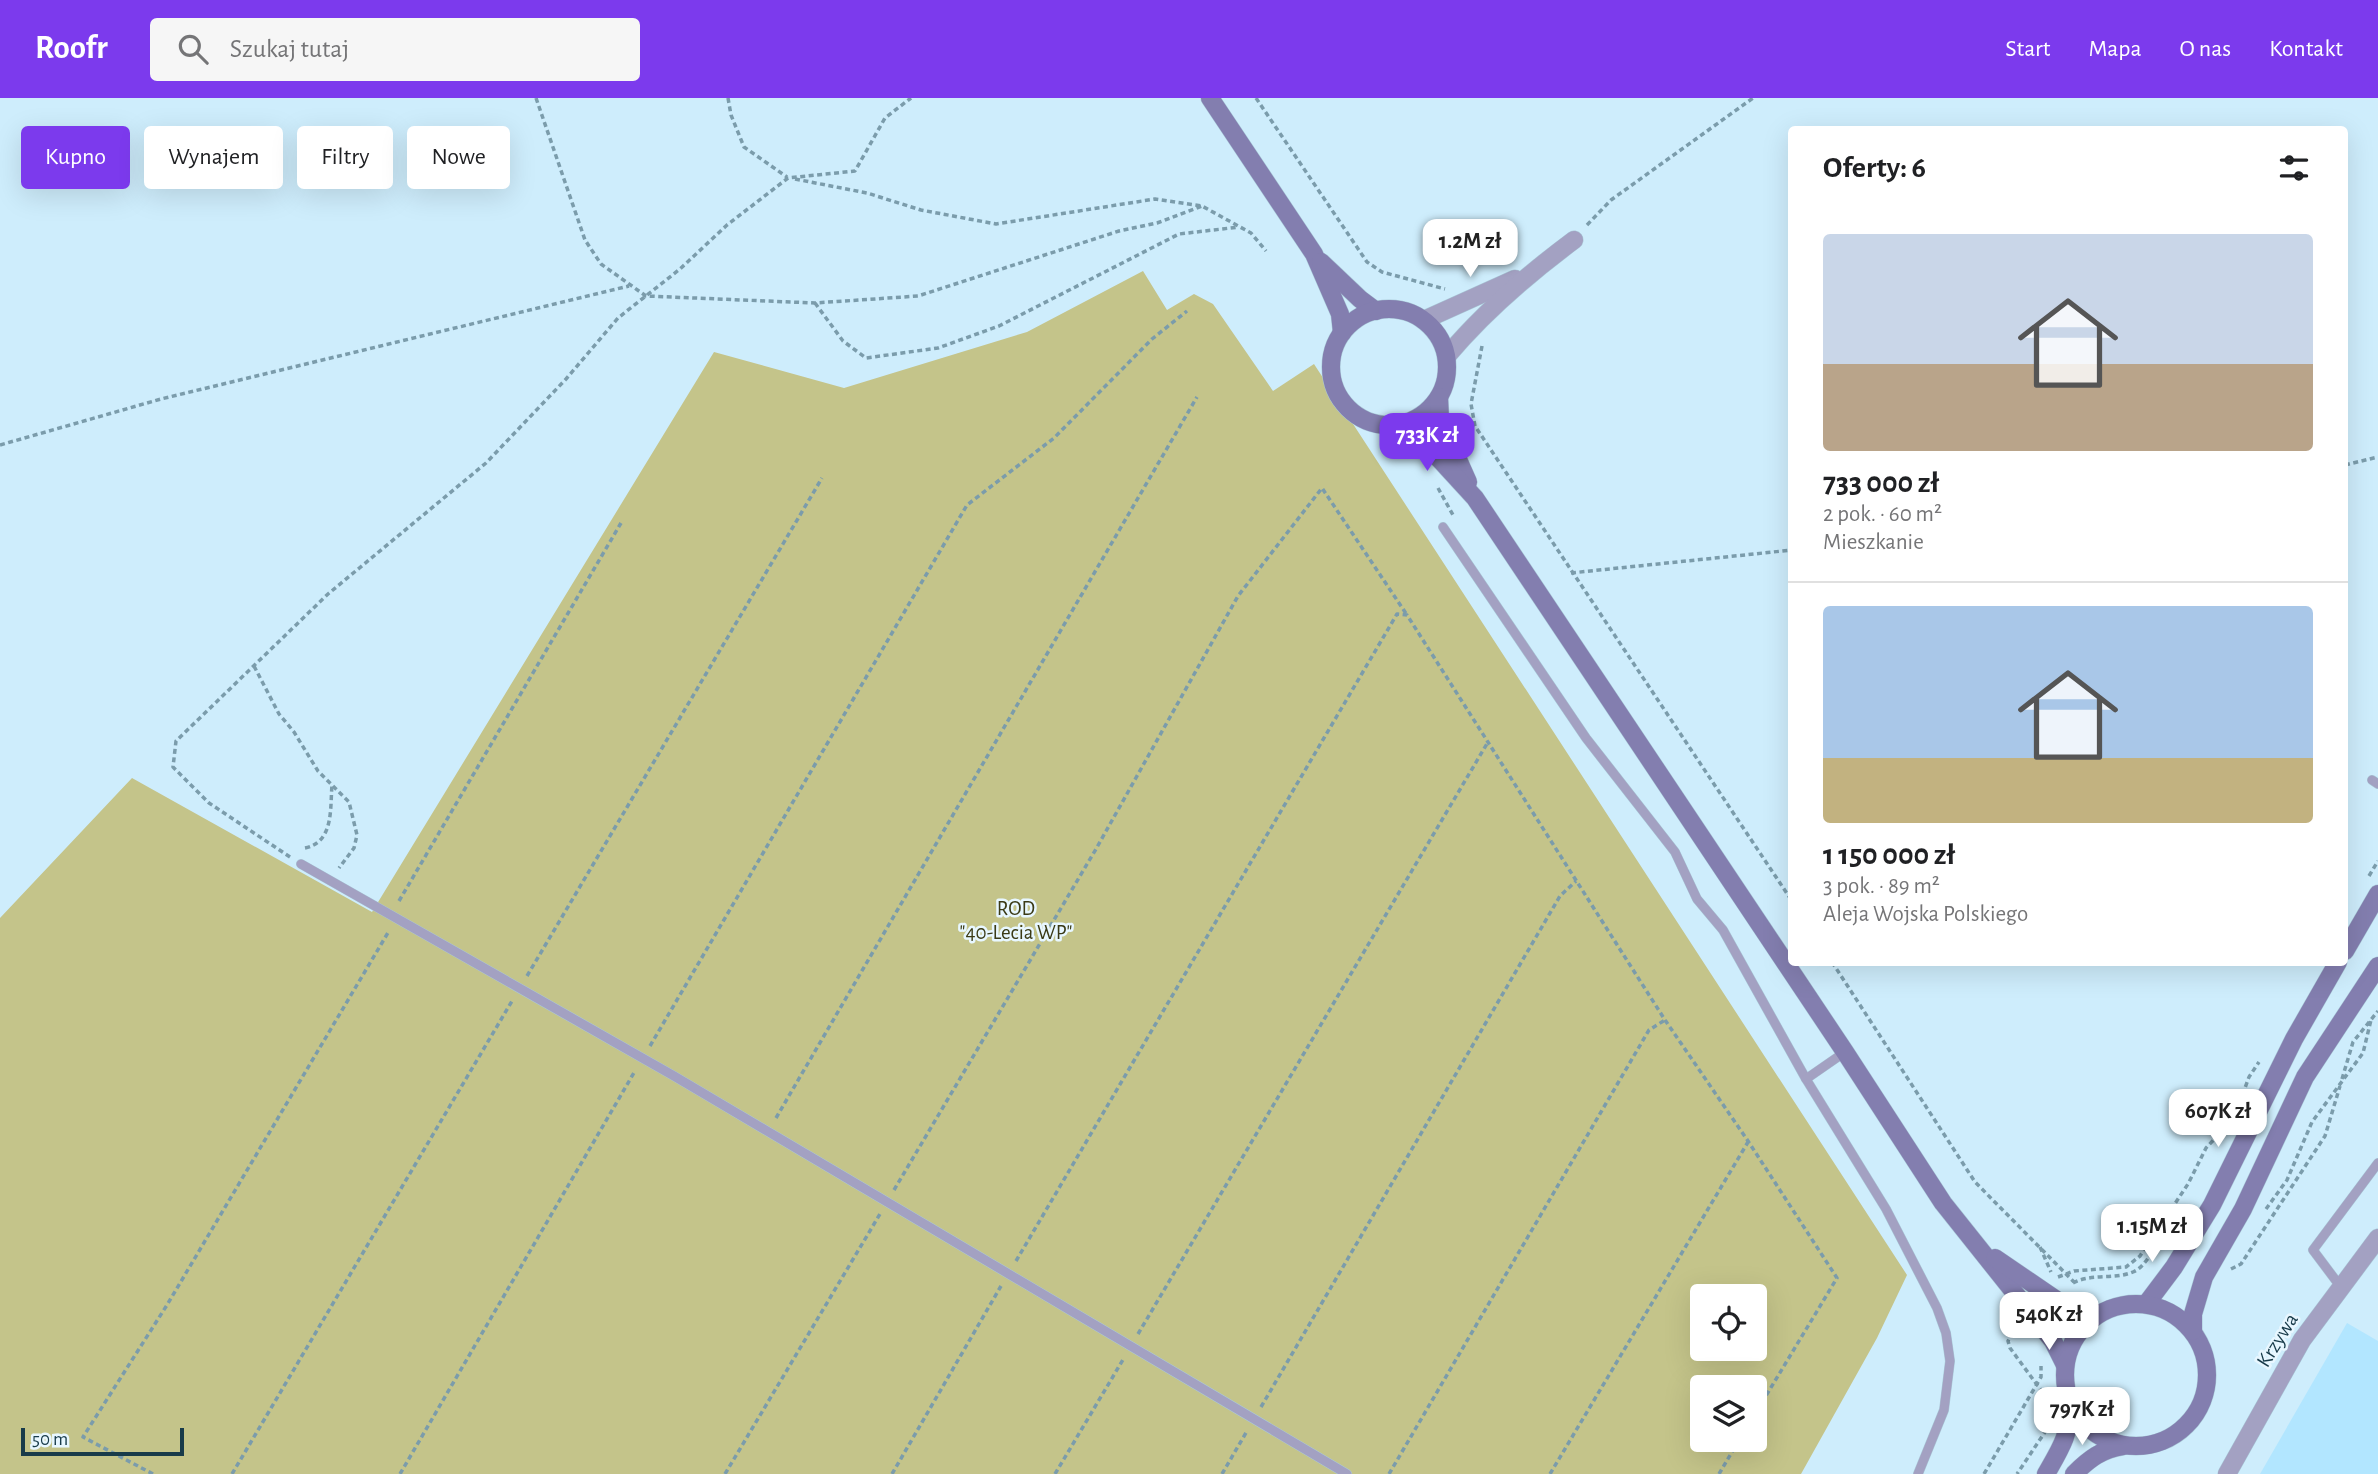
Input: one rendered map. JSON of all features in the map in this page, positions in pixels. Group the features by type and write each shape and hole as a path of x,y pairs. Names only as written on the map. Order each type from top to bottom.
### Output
{"street":[{"path":"1210,98 1314,254 1340,314 1342,333"},
{"path":"1447,356 1473,325 1531,272 1574,240"},
{"path":"1314,254 1360,299 1376,310"},
{"path":"1424,320 1531,272"},
{"path":"1439,397 1419,417 1399,424 1378,424 1354,413 1337,392 1331,367 1342,333 1356,319 1376,310 1397,309 1424,320 1443,342 1447,370 1439,397 1440,419 1475,498"},
{"path":"1399,424 1419,437 1475,498 1943,1202 2053,1341 2065,1365 2067,1393 2071,1403 2088,1428 2100,1437 2127,1446"},
{"path":"2348,946 2378,894"},
{"path":"2147,1303 2188,1247 2212,1205 2303,1022 2336,966"},
{"path":"2193,1331 2193,1314 2198,1293 2243,1209 2305,1077 2378,966"},
{"name":"Krzywa","path":"2227,1474 2302,1340 2378,1238"},
{"path":"1982,1249 2058,1301 2093,1318"},
{"path":"2065,1365 2074,1339 2093,1318 2118,1306 2147,1303 2172,1313 2193,1331 2200,1343 2207,1369 2206,1391 2198,1411 2189,1423 2167,1440 2154,1444 2109,1448 2088,1459 2074,1474"},
{"path":"2046,1474 2063,1445 2069,1427 2071,1403"}],"lane":[{"path":"1443,527 1586,738 1675,852 1697,899 1723,930 1806,1079 1886,1209 1937,1308 1946,1333 1951,1361 1944,1410 1917,1474"},
{"path":"301,864 643,1059 1347,1474"},
{"path":"1806,1079 1845,1052"},
{"path":"2340,1286 2313,1250 2378,1163"}],"path":[{"path":"536,98 584,240 601,264 646,296 815,303 918,296 1119,231 1157,223 1202,206"},
{"path":"728,98 731,115 744,148 788,178 867,193 921,210 996,224 1155,198 1202,206 1251,233 1266,251"},
{"path":"301,864 209,803 173,767 176,741 328,594 486,463 566,379 618,318 680,269 727,225 788,178 855,171 885,118 911,98"},
{"path":"1256,98 1367,262 1382,272 1449,290 1460,305"},
{"path":"1574,240 1611,200 1753,98"},
{"path":"815,303 843,341 866,358 938,348 999,327 1179,233 1241,227"},
{"path":"0,445 161,399 630,285"},
{"path":"400,1474 967,505 1054,438 1152,339 1187,311"},
{"path":"1473,325 1483,339 1478,380 1471,404 1475,426 1788,895"},
{"path":"767,1132 1196,397"},
{"path":"2348,463 2378,457"},
{"path":"724,1474 1096,849 1238,596 1322,488 1407,615 1665,1020 1748,1141 1837,1279 1767,1394"},
{"path":"153,1474 83,1437 167,1305 397,918 399,898 621,523"},
{"path":"1571,573 1788,550"},
{"path":"892,1474 1397,614 1407,615"},
{"path":"254,666 279,714 294,732 318,771 349,802 357,835 354,848 336,871"},
{"path":"1055,1474 1488,742"},
{"path":"299,850 315,846 325,837 332,785"},
{"path":"279,849 289,850"},
{"path":"1222,1474 1560,896 1576,881"},
{"path":"1835,966 1975,1182 2074,1282"},
{"path":"2213,1262 2228,1271 2241,1264 2292,1187 2325,1136 2353,1042 2378,1011"},
{"path":"1389,1474 1649,1030 1665,1020"},
{"path":"2188,1247 2170,1237 2170,1210 2188,1184 2206,1149 2241,1099 2249,1077 2262,1056"},
{"path":"1550,1474 1748,1141"},
{"path":"2039,1245 2053,1279"},
{"path":"1984,1474 2037,1384"},
{"path":"1719,1474 1732,1452"}],"shaded area":[{"path":"2347,1323 2378,1341 2378,1474 2260,1474"}],"green space":[{"name":"ROD \"40-Lecia WP\"","path":"1143,271 1167,310 1194,294 1213,304 1273,391 1314,364 1907,1275 1877,1338 1801,1474 0,1474 0,918 132,778 372,912 714,352 844,388 1027,332"}]}
